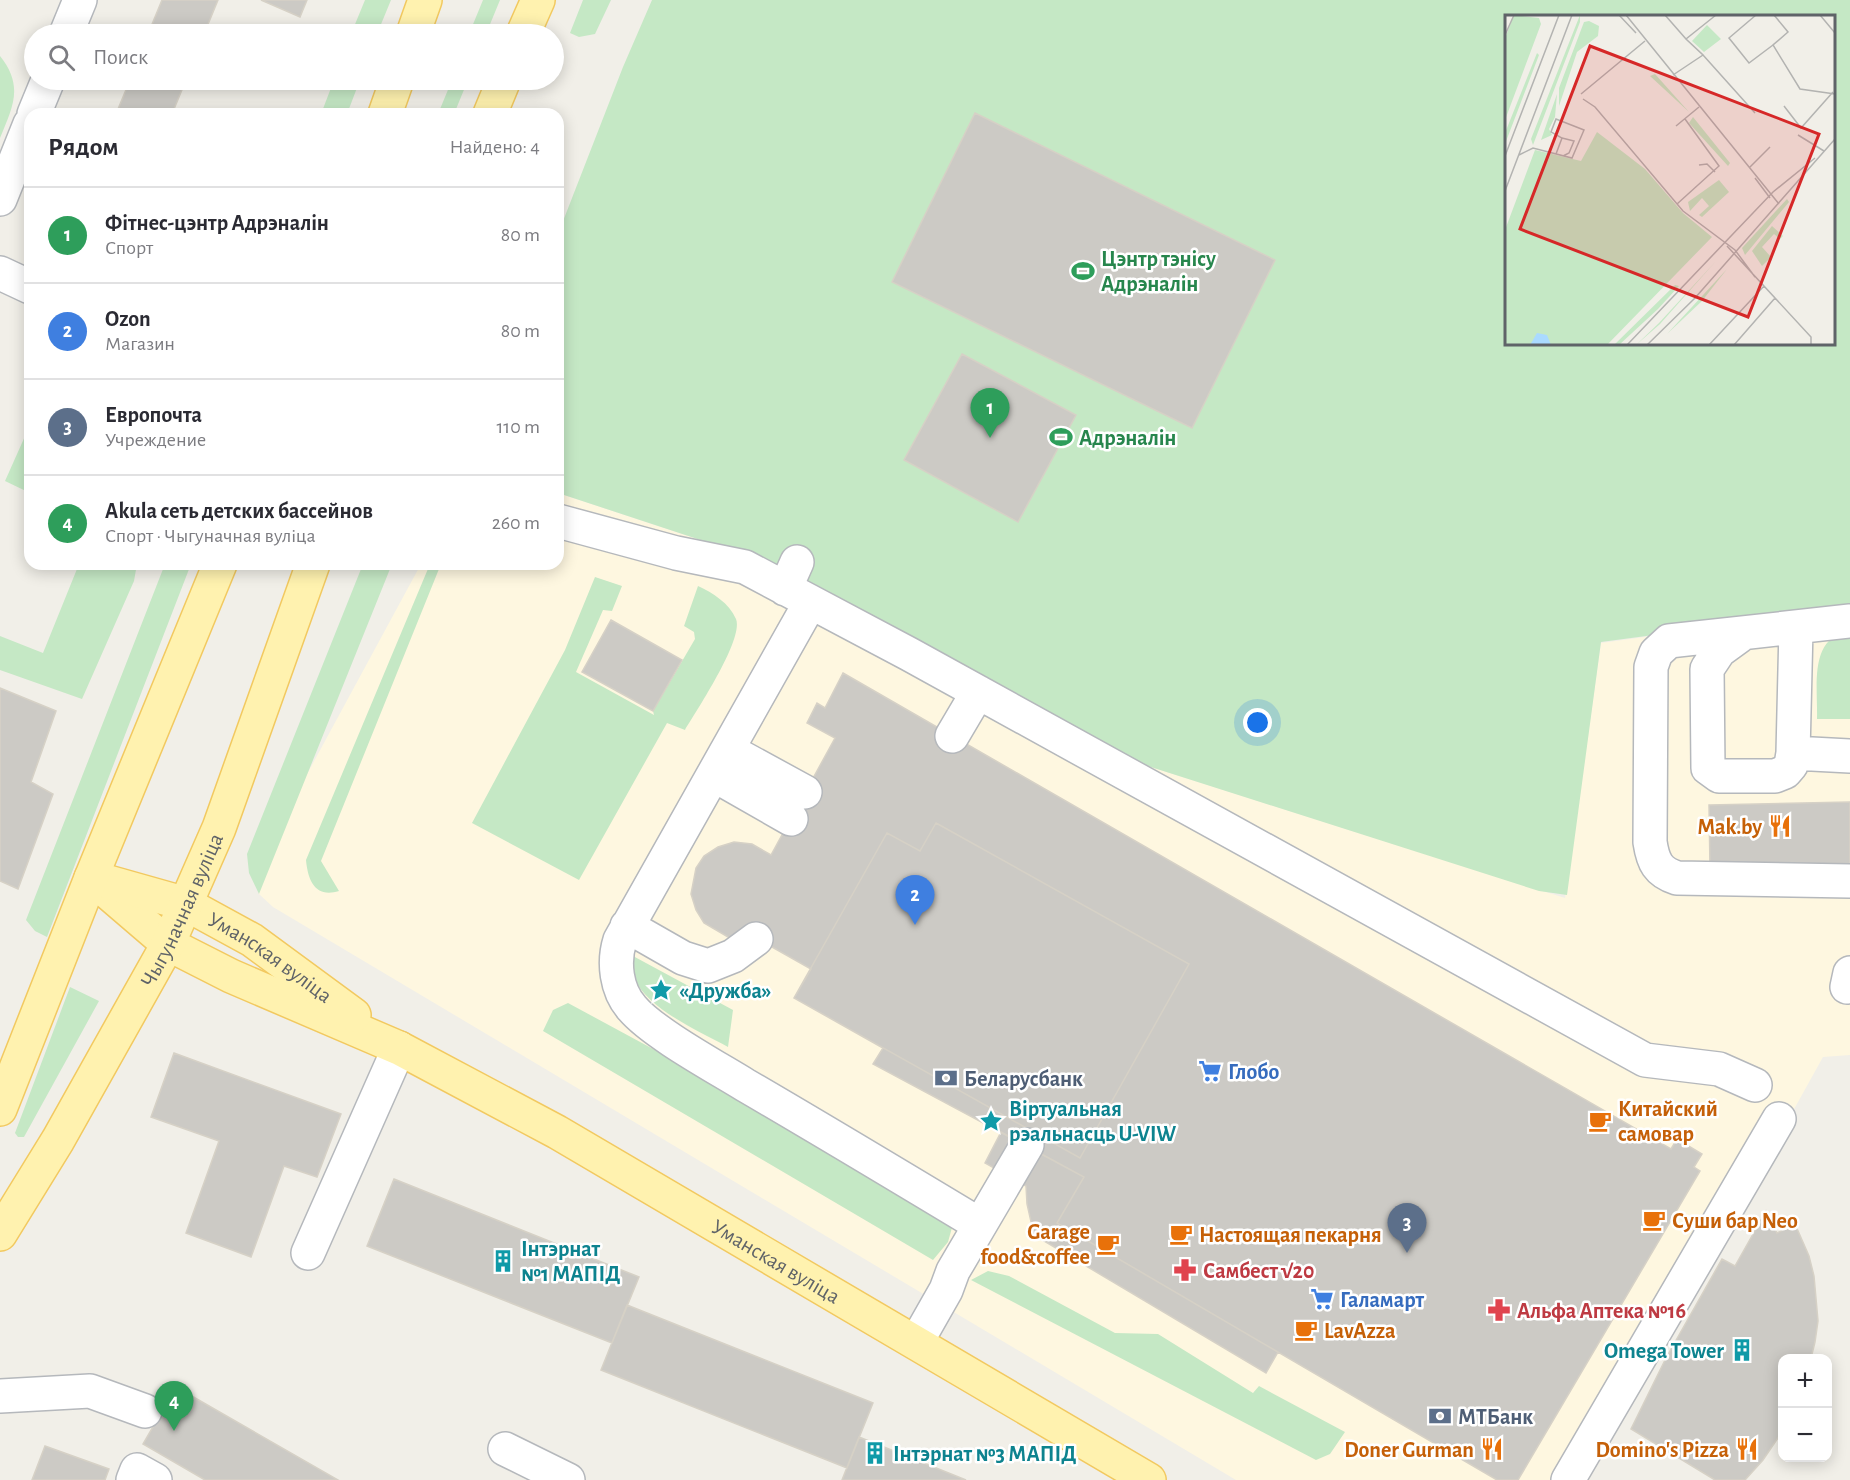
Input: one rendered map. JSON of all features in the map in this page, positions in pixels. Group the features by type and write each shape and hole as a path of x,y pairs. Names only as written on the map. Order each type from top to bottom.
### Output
{"main road":[{"path":"417,24 425,0"},
{"path":"527,24 538,0"},
{"path":"387,108 393,90"},
{"path":"492,108 500,90"},
{"path":"0,1109 91,878 218,570"},
{"name":"Чыгуначная вуліца","path":"0,1233 58,1140 168,944 219,828 311,570"},
{"name":"Уманская вуліца","path":"91,878 186,903 252,940 399,1048"},
{"name":"Уманская вуліца","path":"91,878 168,944 231,976 399,1048 557,1132 917,1341 1149,1480"}],"street":[{"path":"70,24 80,0"},
{"path":"36,108 44,90"},
{"path":"0,199 24,139"},
{"path":"0,273 24,284"},
{"path":"564,523 676,553 744,567 798,585 978,692 1645,1060 1719,1069 1755,1085"},
{"path":"798,585 721,762 627,926 616,953 619,985 632,1008 652,1024 725,1072 980,1225"},
{"path":"1850,621 1741,635 1669,641 1656,653 1651,667 1650,746 1672,804 1671,848 1679,861 1708,880 1850,881"},
{"path":"1741,635 1719,651 1707,669 1708,768 1719,776 1776,776 1785,772 1791,765 1793,753 1796,628"},
{"path":"952,736 978,692"},
{"path":"1793,753 1850,756"},
{"path":"721,762 798,806"},
{"path":"627,926 684,958 708,966 733,956 756,939"},
{"path":"308,1253 399,1048"},
{"path":"1568,1480 1779,1119"},
{"path":"917,1341 980,1225 1027,1145"},
{"path":"0,1396 90,1391 144,1411"},
{"path":"522,1464 568,1480"},
{"path":"133,1480 137,1470 154,1480"}],"shaded area":[{"path":"564,495 746,555 1132,761 1565,898 1601,643 1850,609 1850,1055 1823,1057 1588,1480 1236,1480 273,907 259,894 254,872 418,570 564,570"}],"green space":[{"path":"365,0 391,0 381,24 355,24"},
{"path":"483,0 500,0 490,24 473,24"},
{"path":"583,0 611,0 595,34 579,37 570,33"},
{"path":"652,0 1850,0 1850,609 1601,642 1567,895 1539,891 1132,761 746,555 564,495 564,219 623,67"},
{"path":"0,56 12,77 14,96 0,138"},
{"path":"330,90 356,90 349,108 323,108"},
{"path":"448,90 464,90 456,108 440,108"},
{"path":"24,438 24,490 5,481"},
{"path":"77,570 136,570 134,581 82,699 0,670 0,636 43,653"},
{"path":"163,570 189,570 47,937 35,931 26,920"},
{"path":"361,570 390,570 259,894 249,873 247,854"},
{"path":"427,570 439,570 321,861 339,891 331,893 319,890 311,881 306,860"},
{"path":"595,577 622,586 612,611 603,610 576,672 654,715 653,711 695,639 694,632 684,626 698,586 725,603 736,619 737,629 727,658 685,730 667,723 579,880 472,823 565,650"},
{"path":"1850,631 1850,719 1817,719 1817,679 1821,653 1827,643 1837,635"},
{"path":"633,956 733,1010 728,1047 676,1019 651,1000 641,990 634,977"},
{"path":"70,987 99,1001 24,1137 18,1137 15,1133"},
{"path":"568,1003 940,1204 953,1224 948,1242 933,1260 543,1031 553,1010"},
{"path":"988,1271 1009,1276 1115,1333 1158,1334 1253,1393 1259,1386 1345,1432 1330,1454 1316,1460 971,1280"}],"building":[{"path":"162,0 218,0 208,24 152,24"},
{"path":"261,0 307,0 300,17"},
{"path":"126,90 182,90 174,108 118,108"},
{"name":"Цэнтр тэнісу Адрэналін","path":"975,113 1275,260 1192,428 892,282"},
{"path":"962,354 1076,415 1018,522 904,460"},
{"path":"611,620 682,660 653,711 582,672"},
{"name":"Глобо","path":"843,673 1671,1149 1677,1139 1702,1154 1694,1167 1700,1171 1518,1480 1497,1480 1057,1223 1084,1177 873,1064 883,1048 794,998 811,969 765,943 728,937 704,923 696,910 691,894 696,868 704,856 718,847 734,842 752,844 771,855 835,738 807,723 817,703 825,708"},
{"path":"0,688 56,711 31,782 53,794 18,889 0,881"},
{"name":"Mak.by","path":"1850,802 1850,866 1710,868 1709,805"},
{"path":"936,823 1189,964 1080,1158 794,998 887,833 920,851"},
{"path":"174,1053 341,1114 317,1177 284,1166 251,1257 186,1233 219,1141 151,1117"},
{"path":"1001,1132 1084,1177 1057,1223 1278,1352 1266,1373 1034,1235 1027,1204 1026,1186 985,1163"},
{"name":"Інтэрнат №1 МАПІД","path":"394,1179 639,1277 612,1343 367,1246"},
{"name":"Omega Tower","path":"1766,1211 1777,1233 1795,1224 1809,1256 1814,1276 1818,1321 1812,1354 1778,1354 1778,1438 1763,1460 1745,1480 1715,1480 1631,1429 1666,1358 1722,1259 1735,1266"},
{"path":"627,1305 873,1403 847,1468 601,1370"},
{"path":"176,1387 338,1480 205,1480 143,1444"},
{"name":"Інтэрнат №3 МАПІД","path":"859,1437 966,1480 842,1480"},
{"path":"45,1446 109,1469 105,1480 32,1480"}],"place":[{"name":"Цэнтр тэнісу Адрэналін","path":"1083,271"},
{"name":"Адрэналін","path":"1061,437"},
{"name":"Фітнес-цэнтр Адрэналін","path":"990,438"},
{"name":"Mak.by","path":"1780,826"},
{"name":"Ozon","path":"915,925"},
{"name":"«Дружба»","path":"661,990"},
{"name":"Глобо","path":"1210,1071"},
{"name":"Беларусбанк","path":"946,1078"},
{"name":"Віртуальная рэальнасць U-VIW","path":"991,1121"},
{"name":"Китайский самовар","path":"1600,1121"},
{"name":"Суши бар Neo","path":"1654,1220"},
{"name":"Настоящая пекарня","path":"1181,1234"},
{"name":"Garage food&coffee","path":"1108,1244"},
{"name":"Европочта","path":"1407,1253"},
{"name":"Інтэрнат №1 МАПІД","path":"503,1261"},
{"name":"Самбест √20","path":"1185,1270"},
{"name":"Галамарт","path":"1322,1299"},
{"name":"Альфа Аптека №16","path":"1499,1310"},
{"name":"LavAzza","path":"1306,1330"},
{"name":"Omega Tower","path":"1742,1350"},
{"name":"МТБанк","path":"1440,1416"},
{"name":"Akula сеть детских бассейнов","path":"174,1431"},
{"name":"Doner Gurman","path":"1492,1449"},
{"name":"Domino's Pizza","path":"1747,1449"},
{"name":"Інтэрнат №3 МАПІД","path":"875,1453"}]}
